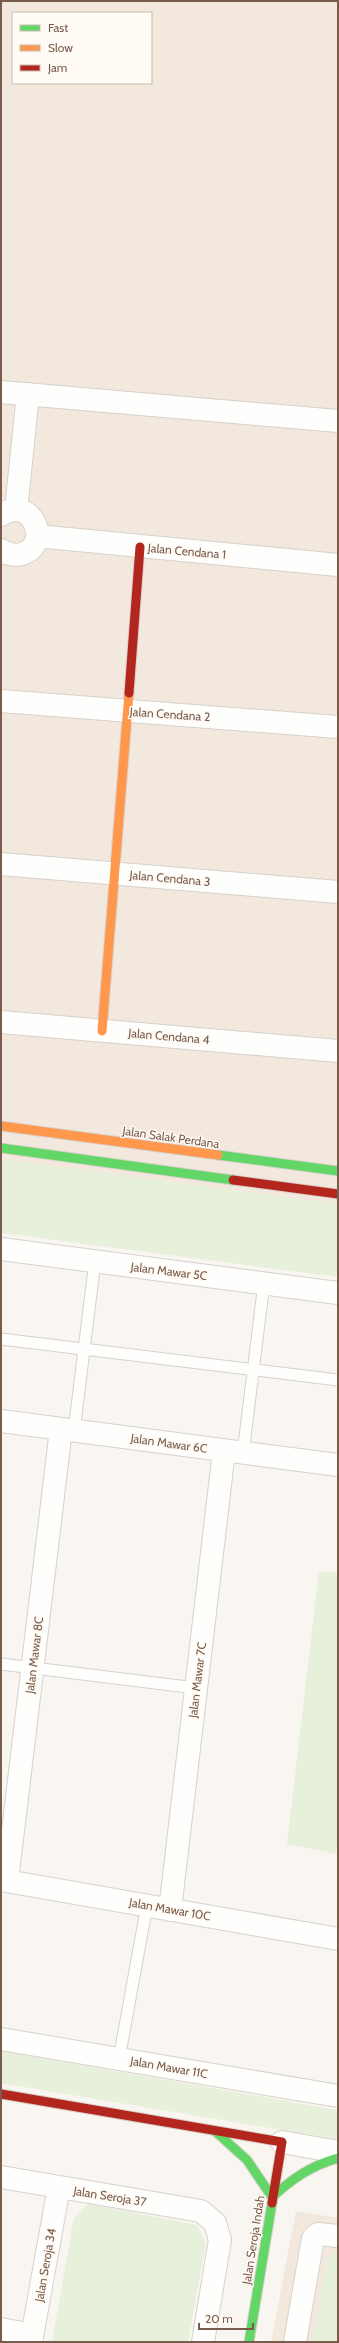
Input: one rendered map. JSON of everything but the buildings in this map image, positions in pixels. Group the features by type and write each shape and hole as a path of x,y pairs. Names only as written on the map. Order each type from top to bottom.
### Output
{"street":[{"path":"1,392 338,421"},
{"path":"1,550 9,554 24,553 35,543 37,536 34,522 30,516 9,512 28,394"},
{"name":"Jalan Cendana 1","path":"37,536 338,565"},
{"path":"102,1031 140,547"},
{"name":"Jalan Cendana 2","path":"1,701 338,727"},
{"name":"Jalan Cendana 3","path":"1,864 338,892"},
{"name":"Jalan Cendana 4","path":"1,1022 338,1051"},
{"name":"Jalan Salak Perdana","path":"1,1126 338,1171"},
{"path":"1,1148 338,1194"},
{"name":"Jalan Mawar 5C","path":"1,1249 338,1293"},
{"name":"Jalan Mawar 6C","path":"1,1421 338,1465"},
{"name":"Jalan Mawar 8C","path":"4,1881 32,1668 67,1430"},
{"name":"Jalan Mawar 7C","path":"170,1910 196,1688 234,1452"},
{"name":"Jalan Mawar 10C","path":"4,1881 338,1939"},
{"name":"Jalan Mawar 11C","path":"1,2038 338,2096"},
{"path":"1,2094 338,2152"},
{"path":"214,2130 245,2156 259,2174 272,2197 298,2174 323,2161 338,2158"},
{"name":"Jalan Seroja Indah","path":"249,2342 282,2142"},
{"name":"Jalan Seroja 37","path":"1,2177 201,2211 215,2223 220,2240 203,2342"},
{"name":"Jalan Seroja 34","path":"32,2338 59,2187"},
{"path":"295,2342 313,2238 318,2234 338,2236"},
{"path":"1,2329 32,2338"}],"lane":[{"path":"67,1430 84,1349 95,1262"},
{"path":"234,1452 253,1369 264,1284"},
{"path":"1,1339 338,1380"},
{"path":"1,1664 196,1688"},
{"path":"119,2059 147,1905"}],"shaded area":[{"path":"1,1 338,1 338,1265 1,1220"},
{"path":"296,2211 338,2218 338,2342 271,2342"}],"green space":[{"path":"1,1159 338,1204 338,1277 1,1233"},
{"path":"319,1571 338,1573 338,1854 287,1844"},
{"path":"1,2051 338,2110 338,2142 325,2137 1,2083"},
{"path":"89,2204 197,2225 206,2244 188,2342 52,2342 74,2218"},
{"path":"338,2251 338,2342 312,2342 328,2256"}],"traffic: fast":[{"path":"1,1148 233,1180"},
{"path":"218,1155 338,1171"},
{"path":"215,2131 247,2160 272,2197 303,2173 338,2158"},
{"path":"249,2342 272,2203"}],"traffic: slow":[{"path":"102,1031 129,693"},
{"path":"1,1126 218,1155"}],"traffic: jam":[{"path":"129,693 140,547"},
{"path":"233,1180 338,1194"},
{"path":"1,2094 282,2142 272,2203"}]}
